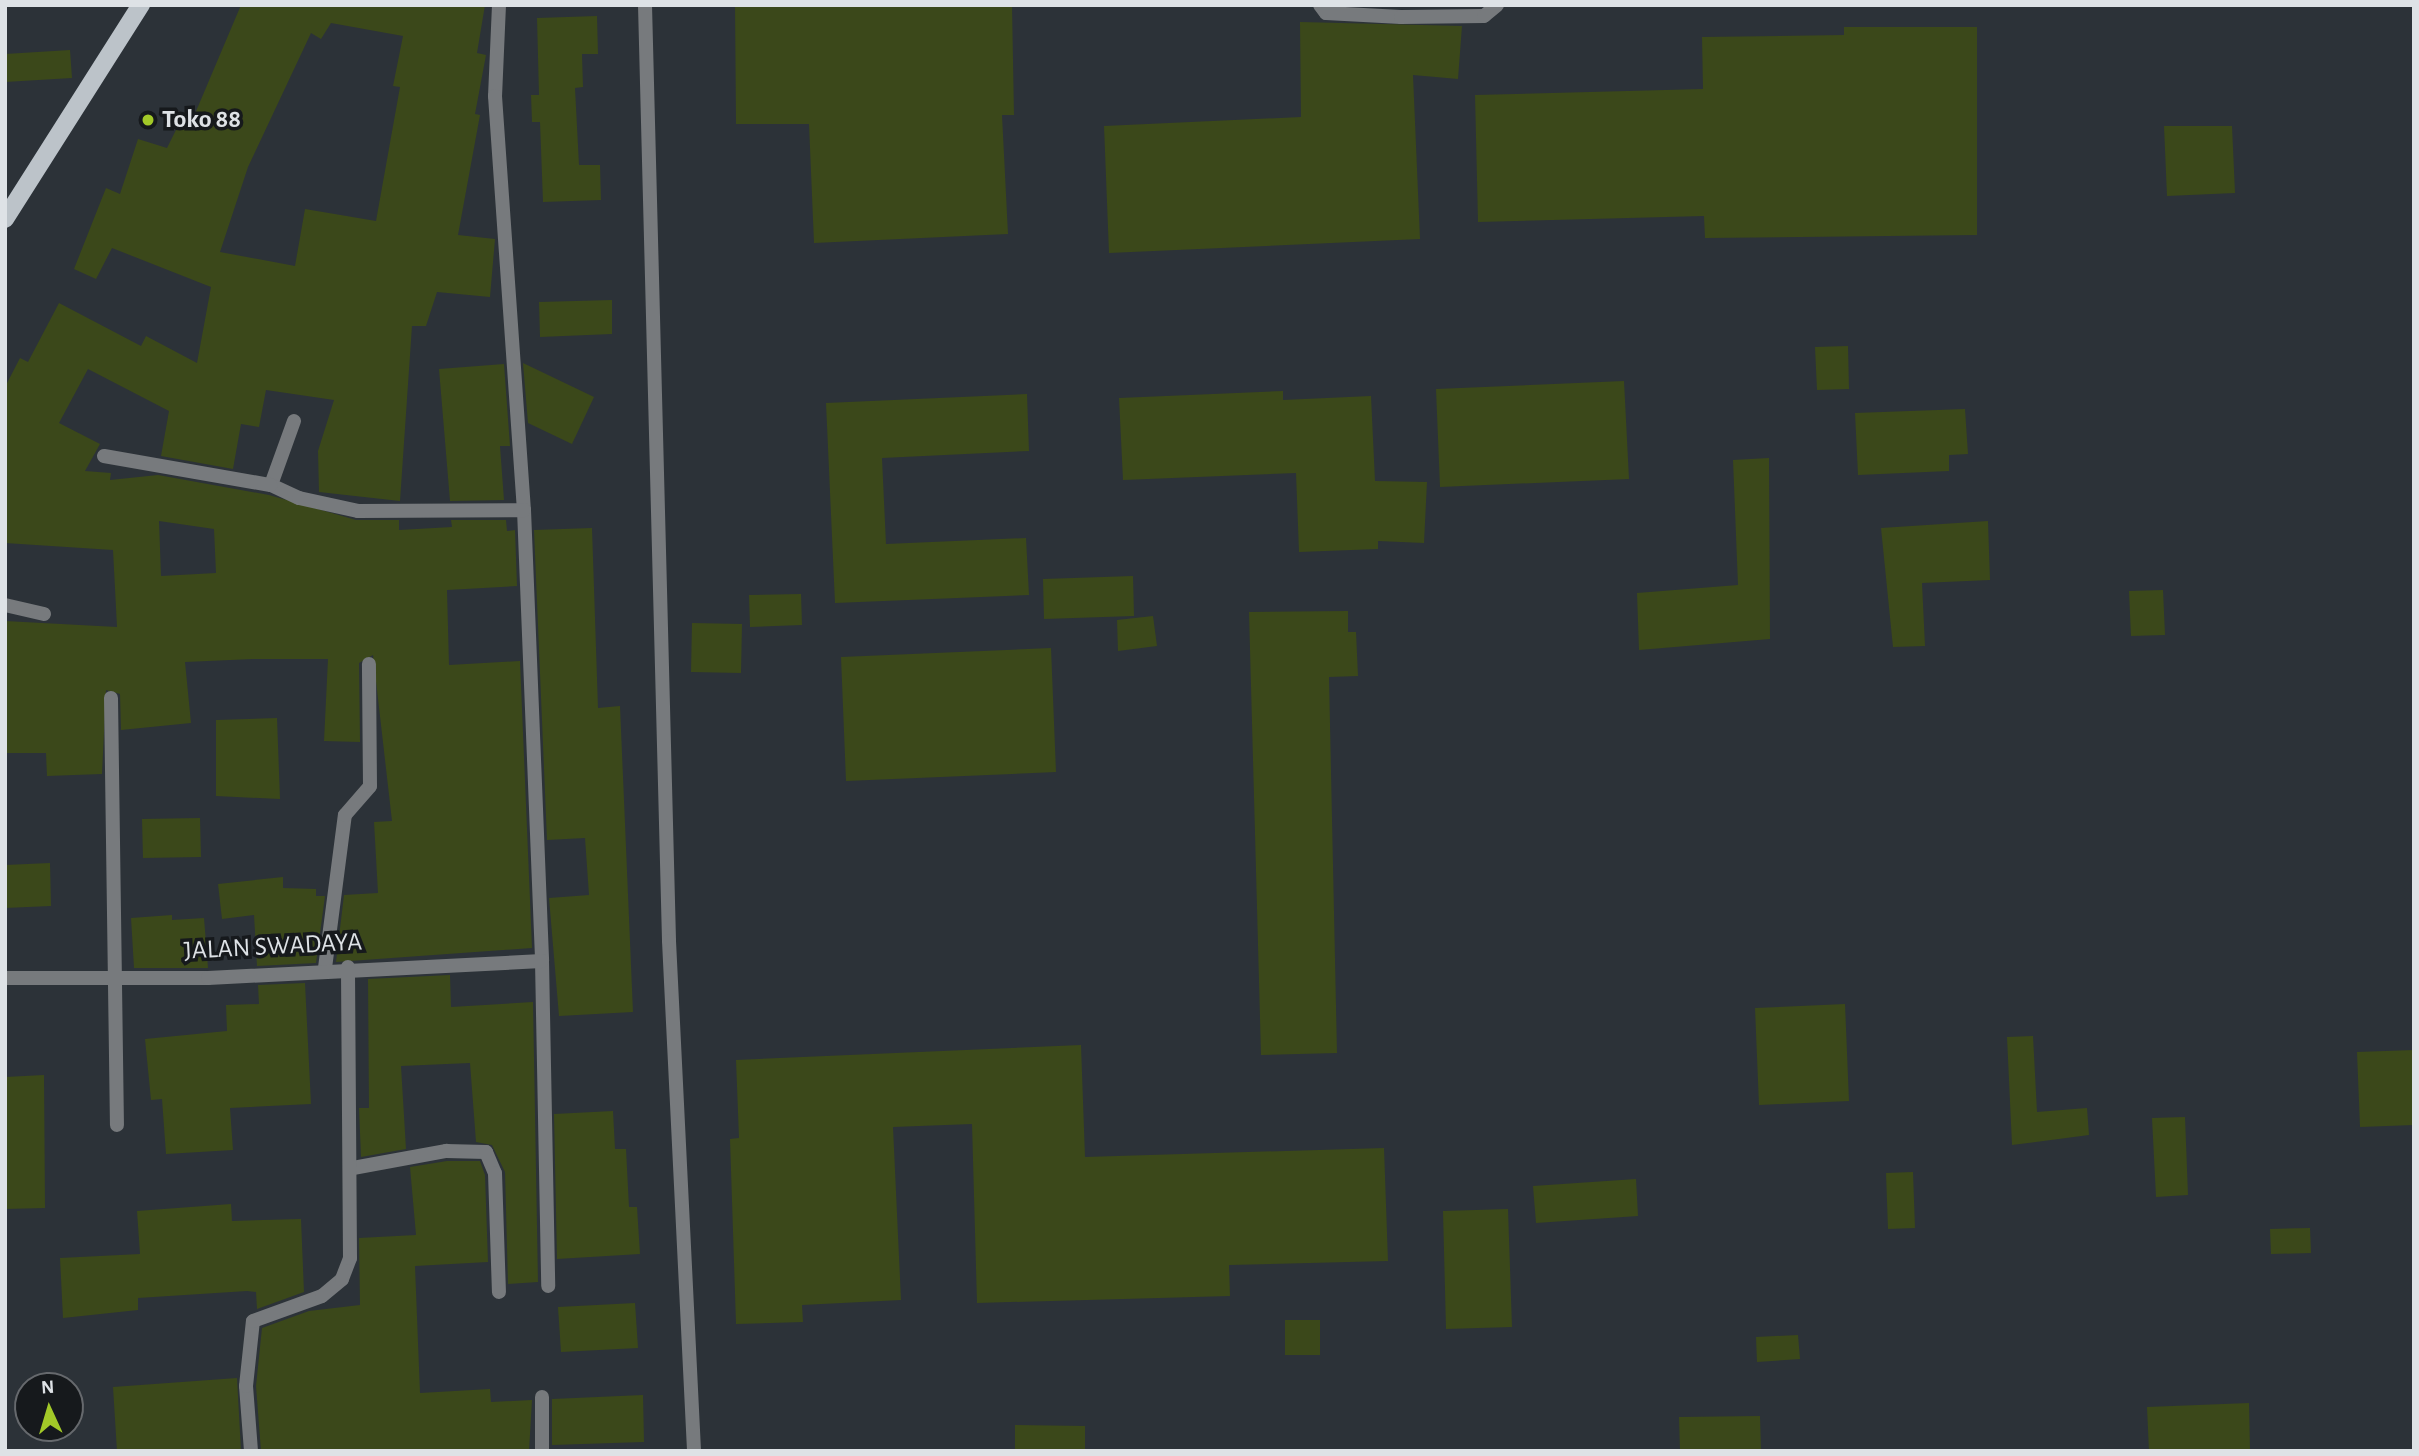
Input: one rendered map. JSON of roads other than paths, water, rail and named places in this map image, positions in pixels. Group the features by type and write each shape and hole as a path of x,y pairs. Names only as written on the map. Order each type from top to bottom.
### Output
{"main road":[{"path":"5,219 141,5"}],"street":[{"path":"499,5 495,96 524,510 542,961 548,1286"},
{"path":"645,5 669,941 694,1451"},
{"path":"1320,5 1326,13 1402,17 1484,16 1497,5"},
{"path":"271,485 294,421"},
{"path":"104,456 271,485 334,509 524,510"},
{"path":"5,604 44,614"},
{"path":"325,968 345,816 370,786 369,664"},
{"path":"111,698 117,1125"},
{"name":"JALAN SWADAYA","path":"5,978 113,975 208,978 325,968 542,961"},
{"path":"250,1451 246,1386 251,1326 265,1313 322,1296 342,1279 350,1258 353,1168 348,967"},
{"path":"353,1168 446,1151 486,1152 495,1173 499,1292"},
{"path":"542,1397 542,1451"}],"place":[{"name":"Toko 88","path":"148,120"}]}
